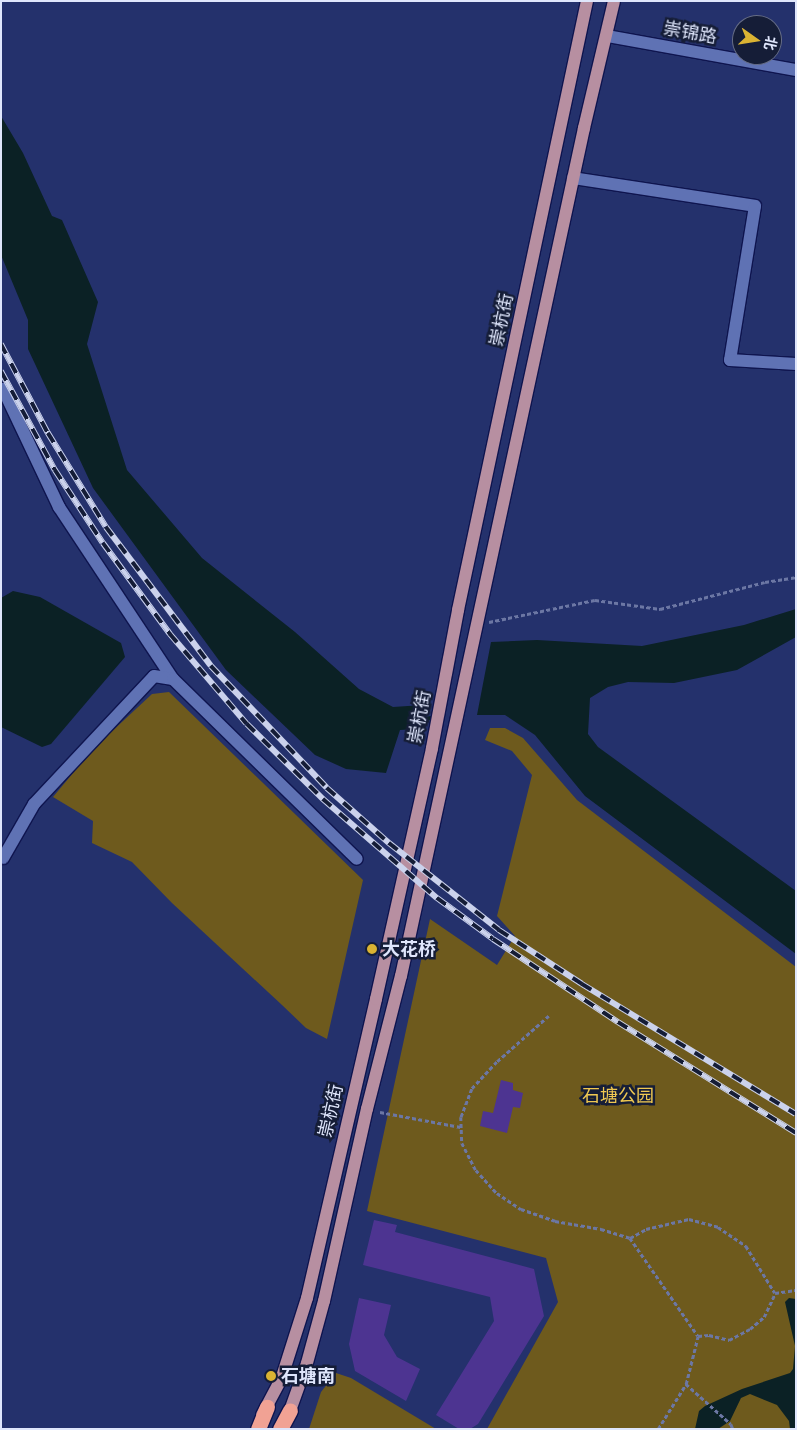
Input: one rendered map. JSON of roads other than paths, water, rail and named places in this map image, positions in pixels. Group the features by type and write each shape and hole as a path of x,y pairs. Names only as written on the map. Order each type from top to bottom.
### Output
{"highway":[{"path":"256,1429 267,1407"},
{"path":"282,1429 290,1410"}],"main road":[{"name":"崇杭街","path":"267,1407 281,1380 307,1298 376,999 432,748 458,610 587,1"},
{"name":"崇杭街","path":"290,1410 307,1363 324,1301 367,1109 406,955 573,178 614,1"}],"street":[{"name":"崇锦路","path":"607,36 796,70"},
{"path":"573,178 756,206 730,360 796,364"},
{"path":"1,390 4,389 59,507 173,679 357,859"},
{"path":"3,858 34,804 154,676 173,679"}],"waterway":[{"path":"418,720 430,718"}],"railway":[{"path":"1,344 48,433 106,527 211,666 327,788 389,843 499,930 582,984 796,1114"},
{"path":"1,371 55,470 103,543 170,634 247,724 323,799 437,898 493,939 618,1022 796,1133"}],"place":[{"name":"大花桥","path":"372,949"},
{"name":"石塘南","path":"271,1376"}],"park label":[{"name":"石塘公园","path":"618,1096"}]}
